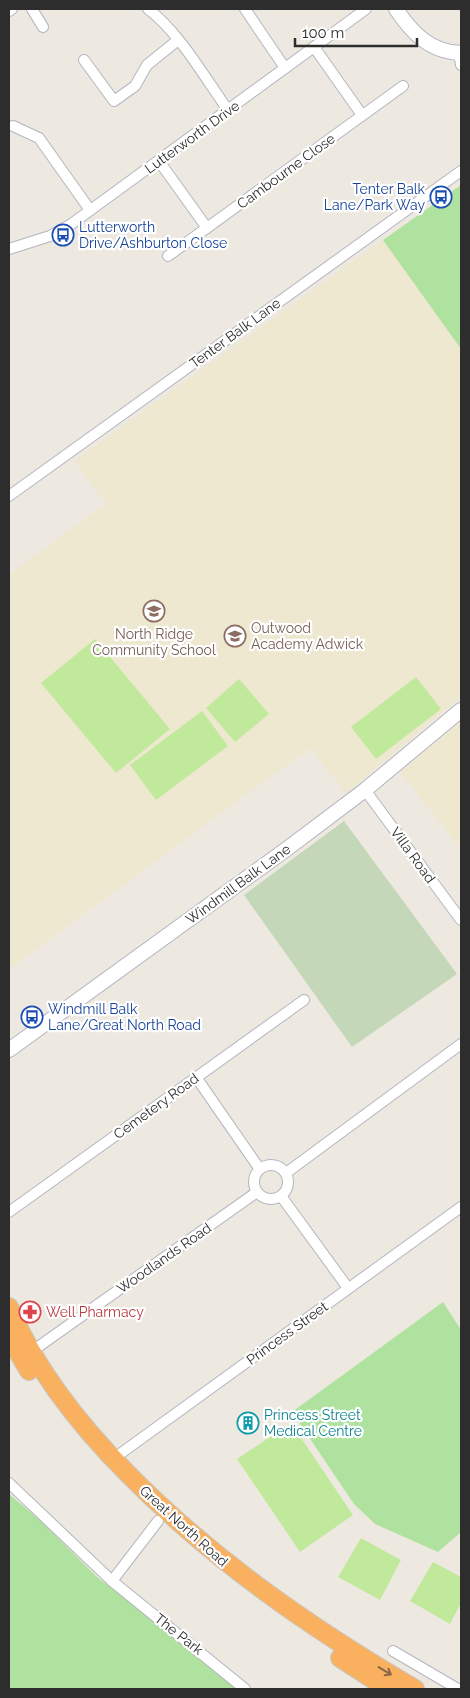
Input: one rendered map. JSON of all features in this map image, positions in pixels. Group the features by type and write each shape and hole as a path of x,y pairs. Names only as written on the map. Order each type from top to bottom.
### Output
{"highway":[{"name":"Great North Road","path":"9,1307 26,1355 58,1413 158,1520 237,1587 388,1689"},
{"name":"Great North Road","path":"9,1337 113,1459 170,1517 252,1584 336,1641 415,1689"}],"street":[{"path":"32,9 43,27"},
{"path":"148,9 162,20 178,40 228,110"},
{"path":"245,9 285,68"},
{"name":"Lutterworth Drive","path":"9,249 50,236 90,210 366,9"},
{"path":"396,9 407,26 426,43 461,57"},
{"path":"84,60 114,101 135,86 147,65 178,40"},
{"path":"314,47 362,115"},
{"name":"Cambourne Close","path":"168,256 403,86"},
{"path":"12,126 39,138 90,210"},
{"path":"159,160 207,228"},
{"name":"Tenter Balk Lane","path":"9,496 461,171"},
{"name":"Windmill Balk Lane","path":"9,1050 288,848 365,790 461,710"},
{"name":"Villa Road","path":"365,790 461,920"},
{"name":"Cemetery Road","path":"9,1212 304,1000"},
{"path":"286,1173 461,1044"},
{"path":"196,1077 260,1168"},
{"path":"274,1164 286,1173 288,1183 281,1196 267,1199 257,1192 253,1182 260,1168 274,1164"},
{"name":"Woodlands Road","path":"26,1355 257,1192"},
{"path":"281,1196 348,1288"},
{"name":"Princess Street","path":"113,1459 461,1207"},
{"name":"The Park","path":"9,1483 112,1581 244,1689"},
{"path":"112,1581 158,1520"},
{"path":"393,1651 458,1689"}],"shaded area":[{"name":"Outwood Academy Adwick","path":"383,240 461,349 461,697 346,793 310,748 9,969 9,574 106,504 74,461"},
{"path":"461,721 461,849 400,772"}],"green space":[{"path":"461,185 461,349 383,240"},
{"path":"95,639 170,729 116,773 41,683"},
{"path":"416,677 441,709 376,759 351,727"},
{"path":"239,679 269,714 235,742 206,708"},
{"path":"202,711 228,746 156,800 130,765"},
{"path":"344,821 457,974 352,1047 244,895"},
{"path":"443,1302 461,1330 461,1532 438,1552 375,1524 354,1504 292,1412"},
{"path":"291,1423 353,1515 300,1552 237,1459"},
{"path":"9,1494 42,1522 97,1577 199,1656 237,1689 9,1689"},
{"path":"361,1538 401,1560 380,1600 338,1577"},
{"path":"433,1562 461,1577 461,1603 450,1624 410,1601"}],"place":[{"name":"Tenter Balk Lane/Park Way","path":"441,197"},
{"name":"Lutterworth Drive/Ashburton Close","path":"63,235"},
{"name":"North Ridge Community School","path":"154,611"},
{"name":"Outwood Academy Adwick","path":"235,636"},
{"name":"Windmill Balk Lane/Great North Road","path":"32,1017"},
{"name":"Well Pharmacy","path":"30,1312"},
{"name":"Princess Street Medical Centre","path":"248,1423"}]}
